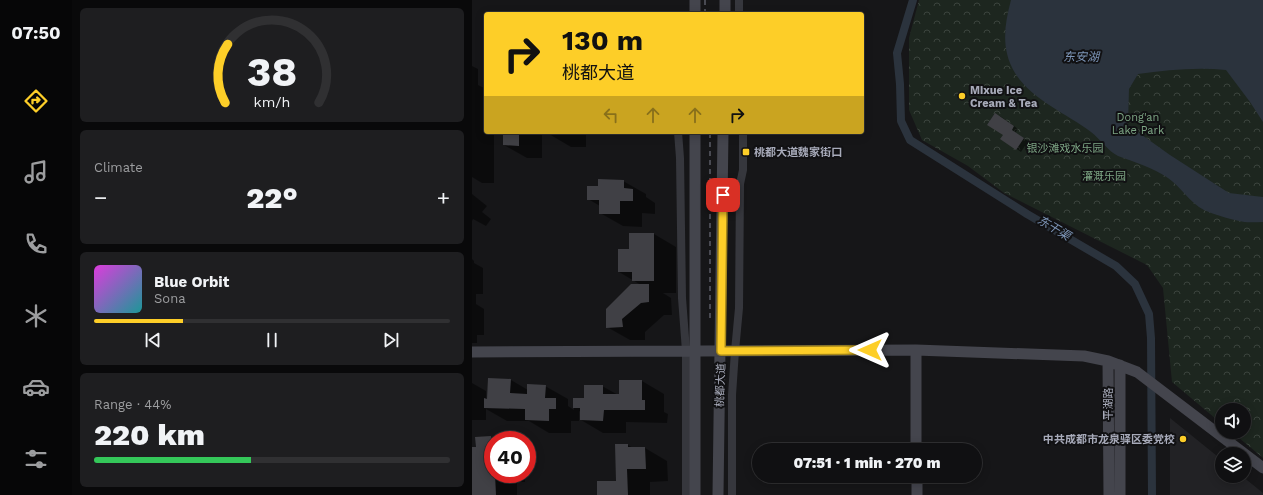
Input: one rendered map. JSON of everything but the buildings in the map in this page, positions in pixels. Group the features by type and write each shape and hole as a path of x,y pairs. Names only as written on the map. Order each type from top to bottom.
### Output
{"street":[{"path":"695,0 695,12"},
{"path":"724,12 725,0"},
{"path":"739,0 739,12"},
{"path":"678,134 681,172 682,298 690,351 695,495"},
{"path":"686,495 695,134"},
{"name":"桃都大道","path":"718,495 723,134"},
{"path":"732,495 732,395 739,308 740,184 743,170 743,134"},
{"path":"472,352 916,350 1084,356 1108,361 1137,372 1263,468"},
{"path":"916,350 916,443"},
{"name":"平湖路","path":"1108,361 1109,495"},
{"name":"平湖路","path":"1120,365 1120,495"},
{"path":"917,483 917,495"}],"shaded area":[{"name":"中共成都市龙泉驿区委党校","path":"1170,418 1215,454 1215,483 1251,483 1263,493 1263,495 1170,495"}],"green space":[{"name":"Dong'an Lake Park","path":"919,0 1263,0 1263,458 1240,439 1251,439 1251,403 1215,403 1215,418 1172,382 1163,288 1147,265 1004,193 968,166 922,140 909,110 909,38"}],"water":[{"name":"东安湖","path":"1011,0 1263,0 1263,122 1226,70 1193,69 1138,74 1129,89 1128,125 1170,155 1229,193 1263,197 1263,222 1242,222 1204,210 1194,203 1168,178 1150,168 1114,154 1091,132 1040,99 1022,83 1015,73 1007,56 1005,28"}],"waterway":[{"name":"东干渠","path":"913,0 897,53 901,121 910,140 1027,214 1116,266 1135,284 1149,314 1151,338 1152,495"}],"railway":[{"path":"705,0 705,12"},
{"path":"710,134 710,318"}],"place":[{"name":"Mixue Ice Cream & Tea","path":"962,96"},
{"name":"桃都大道魏家街口","path":"746,152"},
{"name":"中共成都市龙泉驿区委党校","path":"1183,439"}],"route":[{"path":"723,195 721,351 870,350"}],"park label":[{"name":"银沙滩戏水乐园","path":"1065,148"},
{"name":"灌溉乐园","path":"1104,176"}]}
